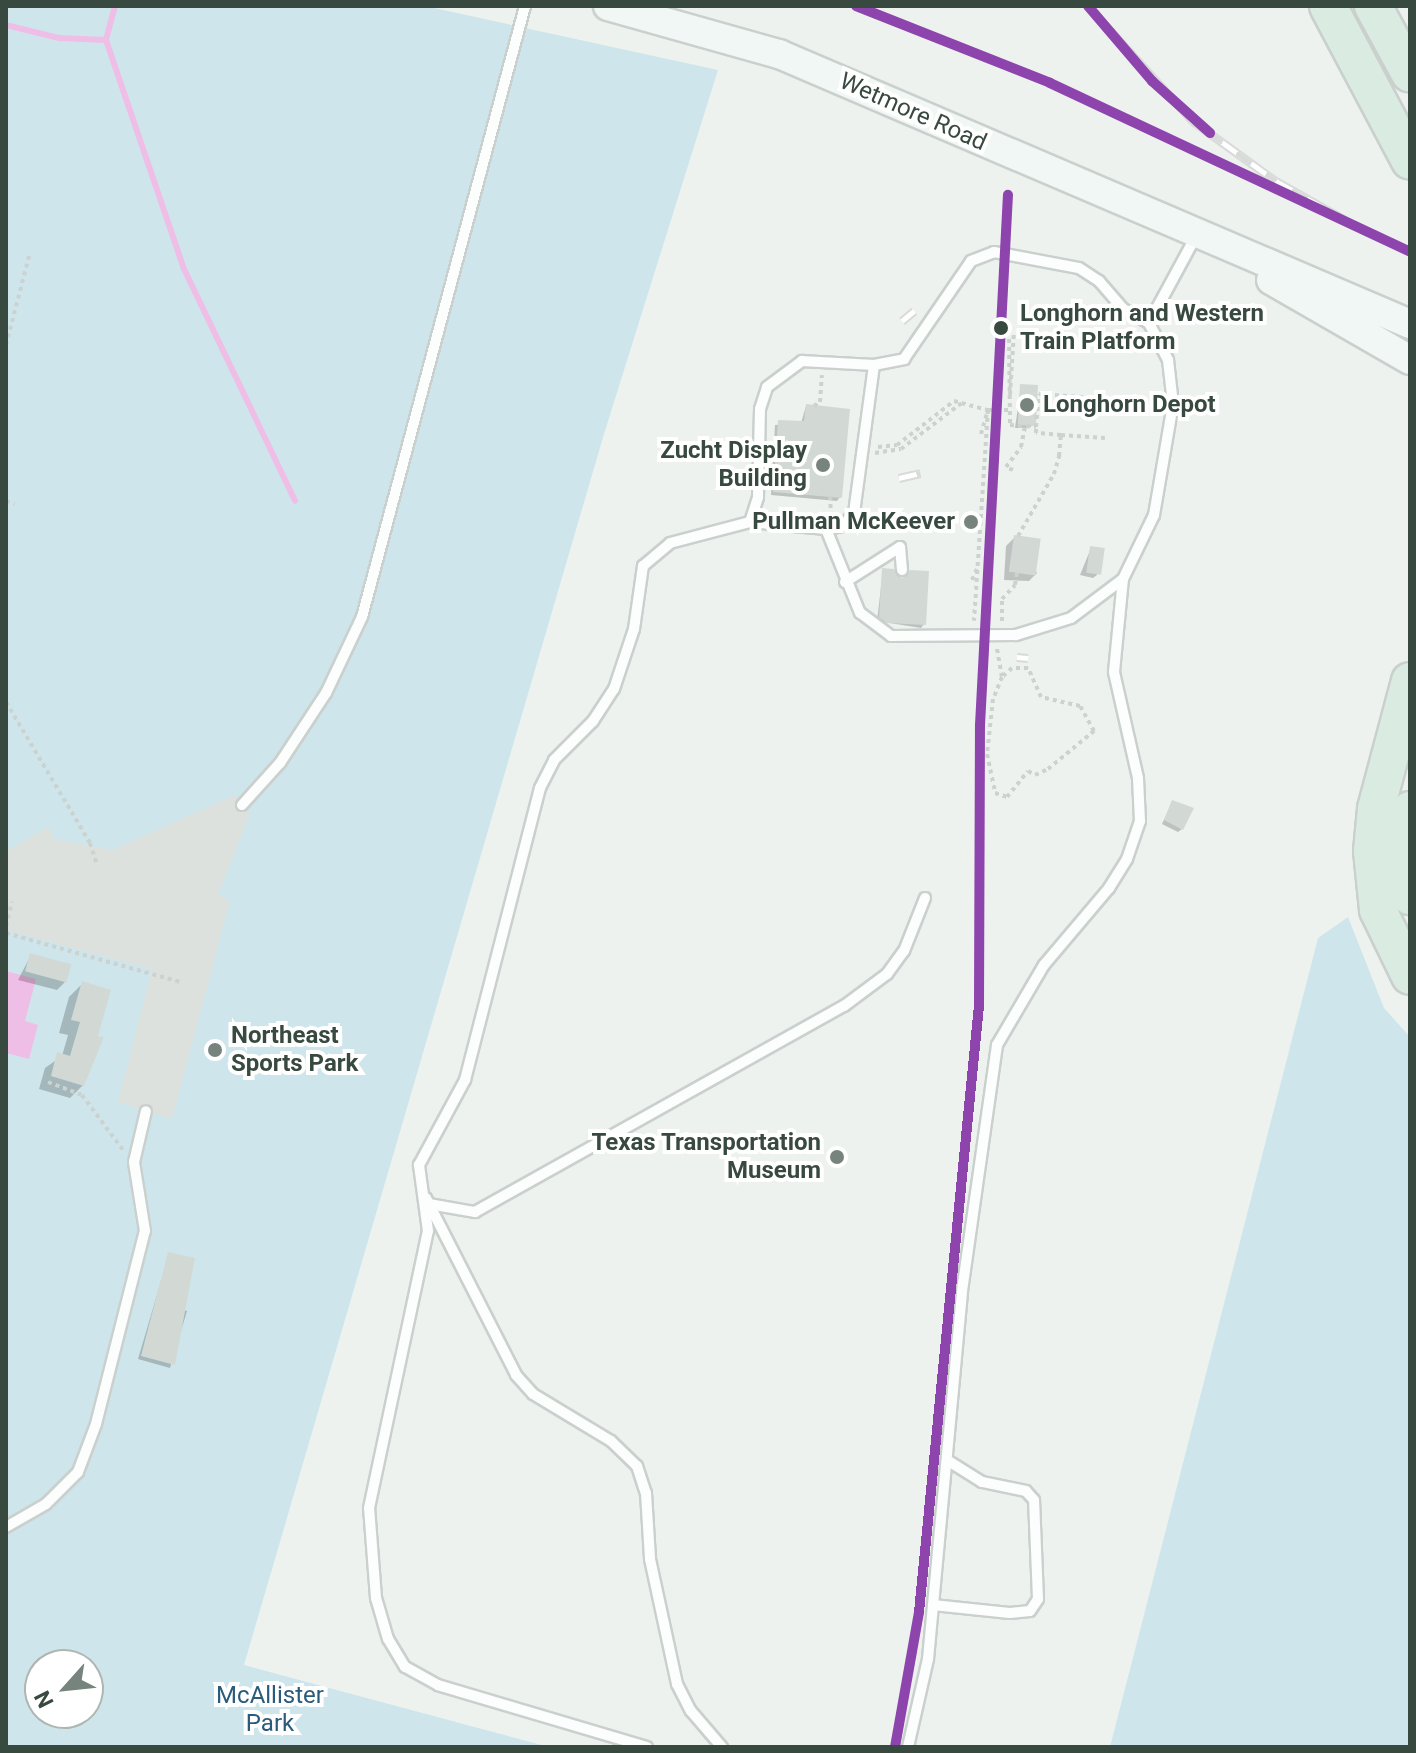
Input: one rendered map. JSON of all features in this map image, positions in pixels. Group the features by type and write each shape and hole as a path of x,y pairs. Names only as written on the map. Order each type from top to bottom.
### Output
{"highway":[{"path":"1328,6 1410,161"},
{"path":"1373,6 1410,74"},
{"path":"1410,681 1382,783 1372,851 1378,910 1410,976"},
{"path":"1410,810 1402,849 1410,896"}],"main road":[{"name":"Wetmore Road","path":"608,6 779,54 1203,239 1410,324"},
{"name":"Wetmore Road","path":"1203,239 1365,338 1410,360"}],"lane":[{"path":"242,805 280,763 326,693 362,617 525,6"},
{"path":"1149,323 1203,239"},
{"path":"750,522 758,497 760,409 767,387 789,367 823,361 874,365 904,359 971,261 994,252 1079,268 1099,281 1123,309 1149,323 1168,360 1172,418 1154,515 1123,579 1114,672 1138,778 1140,821 1115,878 1044,965 997,1045 984,1107 963,1284 949,1461 928,1659 908,1747"},
{"path":"647,1747 438,1685 405,1667 388,1639 376,1598 369,1508 428,1231 419,1165 465,1080 540,788 554,760 593,721 614,689 629,652 643,566 670,543 750,522 826,529 843,526 854,513 874,365"},
{"path":"826,529 845,582 872,627 898,637 1000,635 1044,629 1071,618 1123,579"},
{"path":"845,582 900,547 902,570"},
{"path":"898,637 899,624"},
{"path":"429,1204 475,1212 844,1006 887,974 904,951 925,898"},
{"path":"6,1527 46,1504 78,1472 96,1424 145,1231 134,1162 146,1111"},
{"path":"423,1192 516,1375 533,1394 611,1441 637,1466 646,1493 650,1559 677,1684 691,1711 722,1747"},
{"path":"933,1605 1010,1613 1030,1611 1038,1599 1041,1563 1034,1500 1026,1491 982,1482 949,1461"}],"path":[{"path":"6,345 29,256"},
{"path":"1010,398 1014,332"},
{"path":"1009,339 1010,425 1036,427"},
{"path":"814,406 820,402 823,361"},
{"path":"1105,438 1036,433 1039,394 1109,399"},
{"path":"963,402 901,449 874,450 897,445 954,398 988,410 1010,410"},
{"path":"981,434 988,410"},
{"path":"973,635 988,410"},
{"path":"1013,470 1006,467 1027,438 1025,426"},
{"path":"1018,536 1054,474 1061,435"},
{"path":"1012,459 1018,463"},
{"path":"6,501 15,504"},
{"path":"974,557 979,546"},
{"path":"972,580 978,569"},
{"path":"1002,677 1018,666 1028,668 1041,697 1080,706 1094,731 1048,769 1035,775 1028,771 1007,797 995,793 987,754 993,699 1002,677 1002,599 1015,585 1017,572"},
{"path":"6,702 90,843 97,864"},
{"path":"6,926 12,902"},
{"path":"6,933 180,982"},
{"path":"48,1082 82,1095 109,1137 134,1162"}],"green space":[{"name":"Northeast Sports Park","path":"6,6 425,6 718,70 604,434 244,1665 549,1747 6,1747"},
{"path":"1348,917 1384,1008 1410,1037 1410,1747 1110,1747 1318,938"}],"shaded area":[{"path":"235,795 250,813 218,895 230,901 172,1119 118,1102 152,969 6,930 6,851 48,827 55,839 112,850"},
{"path":"6,971 36,979 25,1021 38,1025 29,1059 6,1053"}],"building":[{"name":"Longhorn Depot","path":"1020,384 1038,385 1036,426 1018,425"},
{"name":"Zucht Display Building","path":"806,404 850,409 842,498 773,492 778,420 804,421"},
{"path":"1014,535 1041,539 1036,575 1009,572"},
{"path":"1090,546 1105,548 1101,575 1086,573"},
{"path":"882,568 894,569 902,578 910,570 929,571 926,625 887,623 879,617"},
{"path":"1172,800 1194,808 1183,830 1164,820"},
{"path":"30,953 72,964 67,982 25,971"},
{"path":"82,981 111,990 98,1036 104,1037 84,1086 51,1076 57,1052 70,1056 80,1022 71,1020"},
{"path":"168,1252 195,1258 175,1365 141,1356"}],"waterway":[{"path":"115,6 106,40 184,269 295,501"},
{"path":"6,25 59,38 106,40"}],"railway":[{"path":"1088,6 1193,121 1276,181 1354,225"},
{"path":"895,1747 919,1612 979,1005 980,725 1008,195"},
{"path":"902,321 914,311"},
{"path":"899,478 920,473"},
{"path":"1017,657 1028,658"}],"transit line":[{"path":"856,6 1050,83 1410,252"},
{"path":"1088,6 1152,81 1210,133"},
{"path":"895,1747 919,1612 979,1005 980,725 1008,195"}],"place":[{"name":"Longhorn and Western Train Platform","path":"1001,328"},
{"name":"Longhorn Depot","path":"1027,405"},
{"name":"Zucht Display Building","path":"823,465"},
{"name":"Pullman McKeever","path":"971,522"},
{"name":"Northeast Sports Park","path":"215,1050"},
{"name":"Texas Transportation Museum","path":"837,1157"}],"park label":[{"name":"McAllister Park","path":"270,1710"}]}
